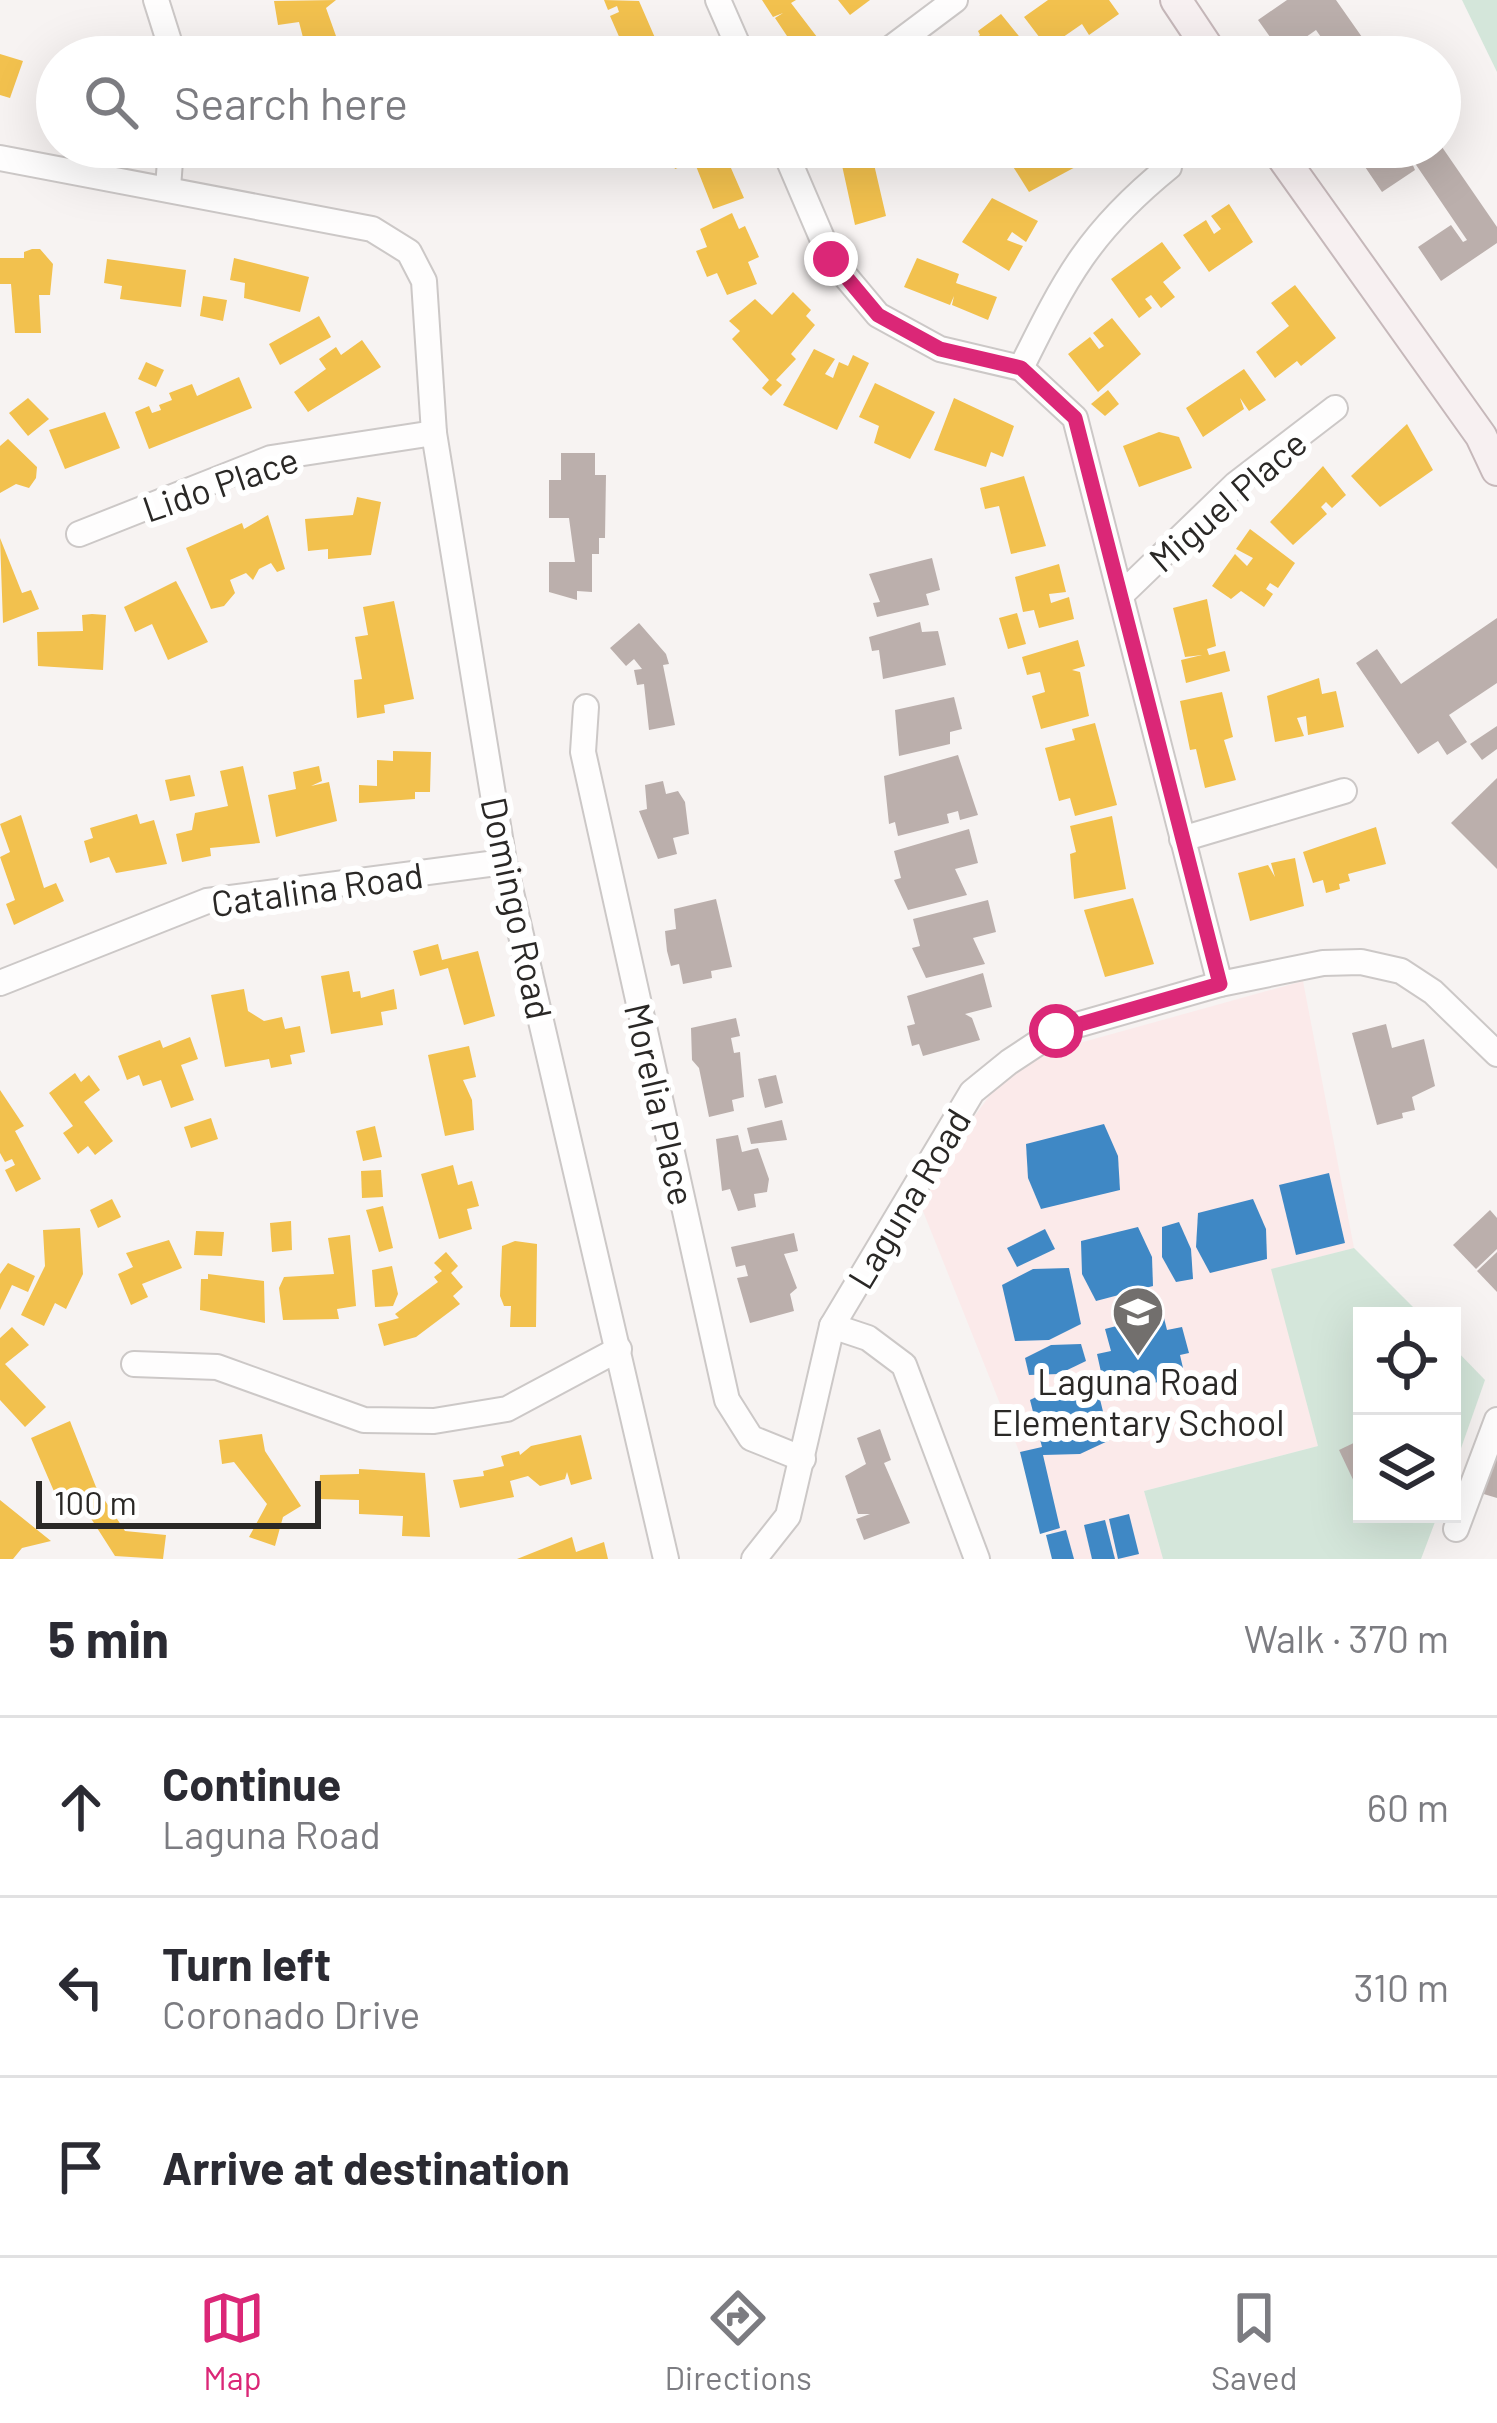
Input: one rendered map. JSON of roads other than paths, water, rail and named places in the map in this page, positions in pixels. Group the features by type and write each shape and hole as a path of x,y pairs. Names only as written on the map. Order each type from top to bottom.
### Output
{"main road":[{"path":"1176,0 1200,36"},
{"path":"1290,168 1489,442 1497,470"}],"street":[{"path":"157,0 168,36"},
{"path":"718,0 734,36"},
{"path":"907,36 955,0"},
{"path":"0,158 36,164"},
{"path":"56,168 168,188 169,168"},
{"path":"792,168 831,259 878,315 940,349 1021,368 1075,418 1220,984"},
{"path":"1021,368 1072,264 1116,211 1168,168"},
{"name":"Domingo Road","path":"168,188 372,229 409,252 424,281 434,433 504,862 666,1559"},
{"name":"Miguel Place","path":"1122,594 1236,484 1335,408"},
{"name":"Lido Place","path":"79,534 271,458 434,433"},
{"name":"Morelia Place","path":"586,707 583,752 727,1400 752,1438 803,1459"},
{"path":"1182,839 1344,791"},
{"name":"Catalina Road","path":"0,982 207,901 504,862"},
{"name":"Laguna Road","path":"754,1559 788,1516 832,1325 972,1092 1056,1031 1220,984 1323,963 1361,962 1401,971 1433,992 1497,1054"},
{"path":"832,1325 868,1338 904,1365 977,1559"},
{"path":"134,1364 217,1367 364,1420 434,1421 507,1409 619,1349"},
{"path":"1456,1529 1497,1420"}],"place":[{"name":"Laguna Road Elementary School","path":"1138,1358"}]}
